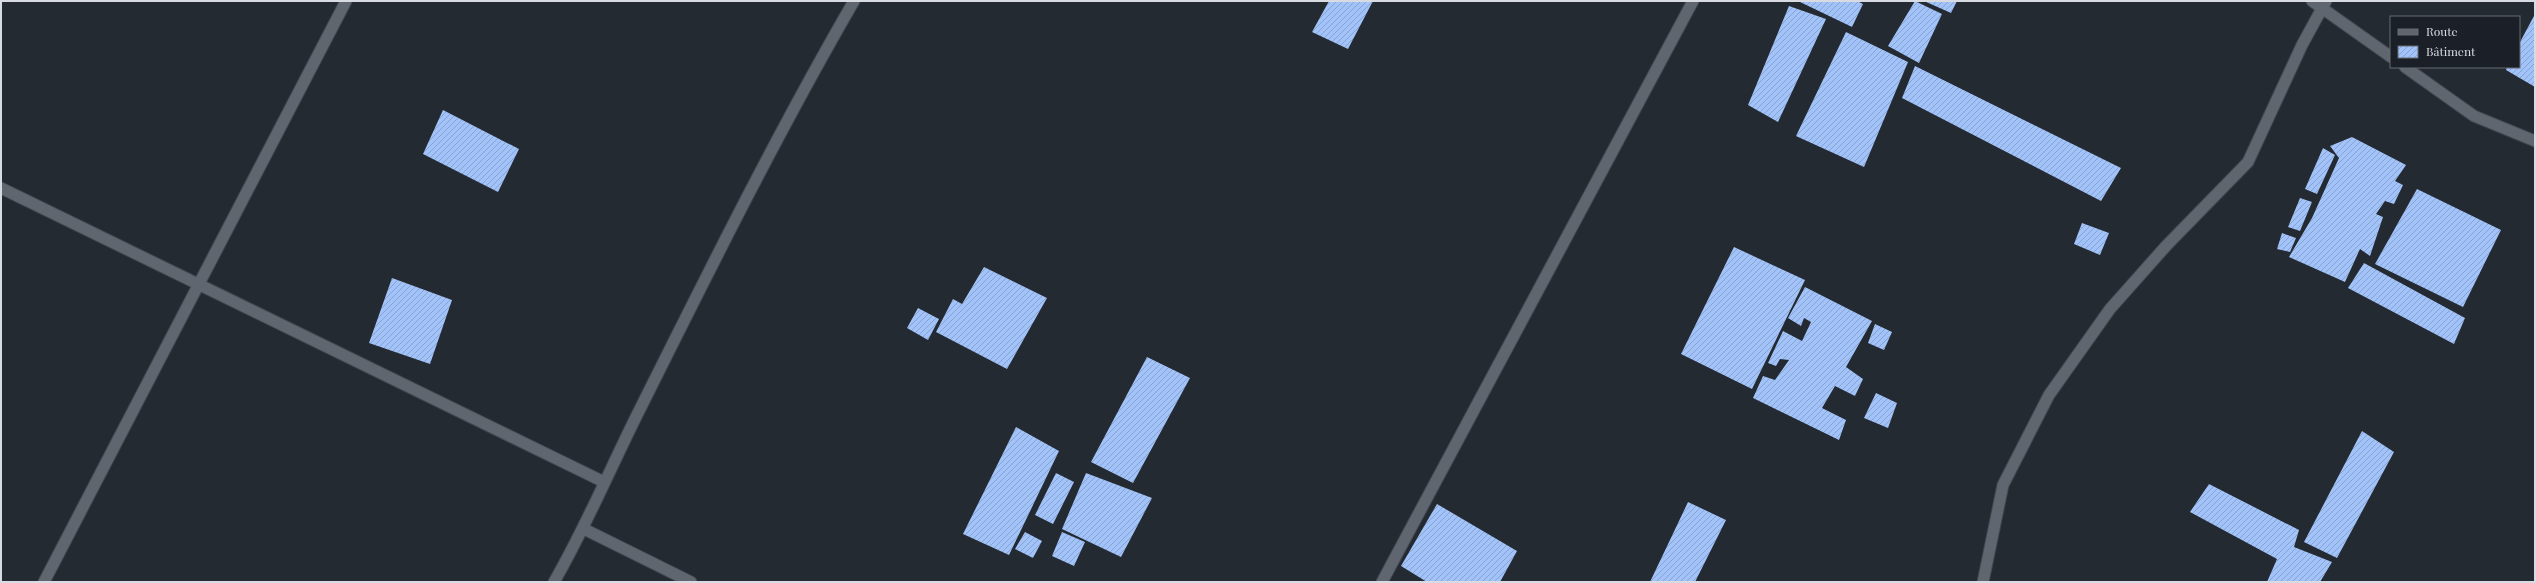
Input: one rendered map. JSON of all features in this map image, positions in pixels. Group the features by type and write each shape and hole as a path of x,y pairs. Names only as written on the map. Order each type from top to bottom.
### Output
{"street":[{"path":"44,582 346,1"},
{"path":"554,582 584,529 604,482 711,267 825,51 854,1"},
{"path":"1382,582 1693,1"},
{"path":"2312,1 2325,5 2390,56"},
{"path":"1983,582 2003,485 2049,396 2110,309 2166,246 2248,162 2302,45 2325,5"},
{"path":"2406,68 2474,116 2535,141"},
{"path":"1,188 604,482"},
{"path":"584,529 691,582"}],"building":[{"path":"1329,1 1373,1 1348,49 1312,32"},
{"path":"1798,1 1857,1 1863,4 1852,27"},
{"path":"1915,1 1942,14 1919,63 1888,46"},
{"path":"1924,1 1957,1 1951,13"},
{"path":"1789,6 1826,19 1778,122 1748,105"},
{"path":"2535,14 2535,87 2506,70 2507,68 2520,68 2520,42"},
{"path":"1846,32 1908,62 1864,167 1796,136"},
{"path":"1915,66 2121,168 2101,201 1902,98"},
{"path":"443,110 519,149 498,192 423,154"},
{"path":"2352,137 2406,165 2395,181 2403,185 2394,204 2385,201 2376,214 2383,217 2370,256 2360,249 2345,282 2289,257 2312,218 2339,158 2330,146"},
{"path":"2323,148 2335,155 2317,194 2305,189"},
{"path":"2417,189 2501,230 2463,307 2375,264"},
{"path":"2300,198 2312,202 2300,231 2288,227"},
{"path":"2082,223 2109,233 2100,255 2074,244"},
{"path":"2282,233 2296,238 2290,252 2277,249"},
{"path":"1734,247 1805,280 1752,389 1681,354"},
{"path":"2364,263 2465,318 2454,344 2348,288"},
{"path":"984,267 1047,298 1007,369 936,332 953,299 962,304"},
{"path":"392,278 452,300 430,364 369,343"},
{"path":"1805,287 1872,321 1846,367 1863,379 1855,396 1835,386 1822,408 1846,420 1839,440 1753,398 1763,376 1775,380 1789,360 1780,359 1776,366 1768,363 1783,331 1802,341 1811,322 1804,318 1801,326 1788,318"},
{"path":"918,308 939,319 928,340 907,328"},
{"path":"1875,324 1892,332 1884,350 1868,343"},
{"path":"1147,357 1190,378 1133,483 1091,462"},
{"path":"1876,393 1897,403 1888,428 1864,418"},
{"path":"1016,427 1059,451 1009,555 963,534"},
{"path":"2362,431 2394,452 2337,558 2304,542"},
{"path":"1056,473 1074,482 1053,524 1035,515"},
{"path":"1086,473 1152,498 1121,557 1062,529"},
{"path":"2209,484 2299,530 2294,547 2332,562 2320,582 2267,582 2277,559 2190,512"},
{"path":"1688,502 1726,520 1695,582 1650,582"},
{"path":"1437,504 1517,551 1500,582 1427,582 1401,566"},
{"path":"1025,532 1042,541 1033,558 1015,549"},
{"path":"1062,532 1085,542 1074,566 1052,556"}]}
